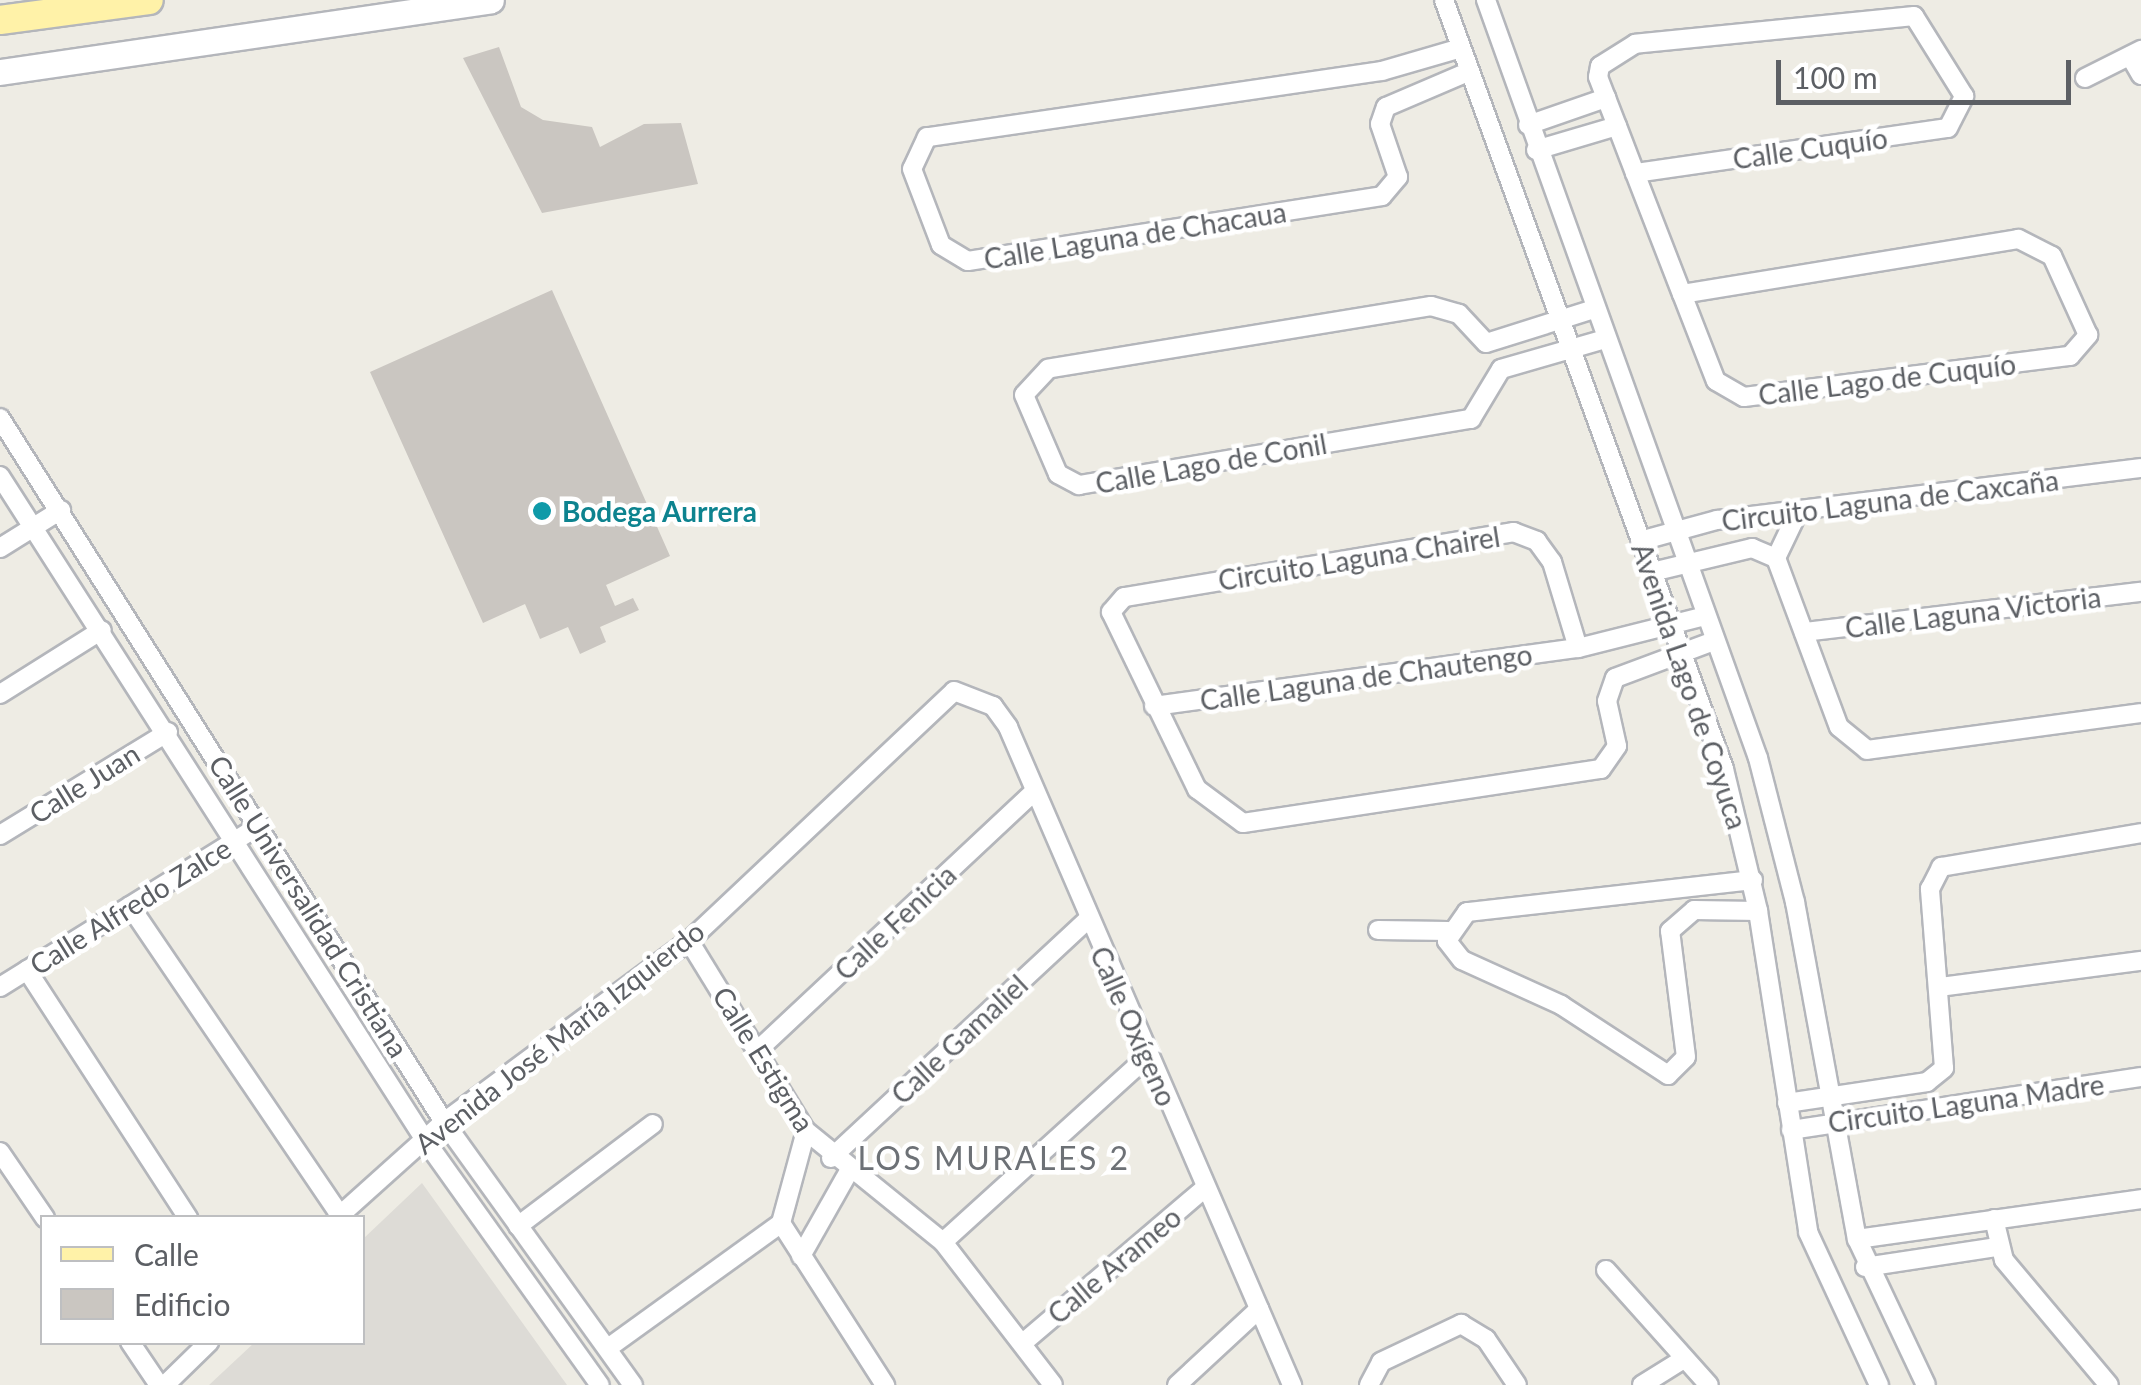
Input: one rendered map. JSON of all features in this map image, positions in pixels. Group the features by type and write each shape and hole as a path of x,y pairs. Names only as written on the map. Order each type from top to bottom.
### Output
{"main road":[{"path":"0,20 149,0"}],"street":[{"path":"0,72 491,0"},
{"name":"Avenida Lago de Coyuca","path":"1444,0 1575,347 1680,651 1753,880 1791,1130 1828,1290 1879,1385"},
{"name":"Avenida Lago de Coyuca","path":"1486,0 1780,834 1856,1239 1865,1266 1926,1385"},
{"name":"Calle Lago de Cuquío","path":"1682,294 2018,239 2052,256 2088,335 2070,356 1732,396 1716,381 1635,174 1598,78 1607,57 1635,44 1914,16 1964,96"},
{"name":"Calle Laguna de Chacaua","path":"1392,99 1380,124 1398,177 1382,196 968,261 941,245 912,169 926,138 1382,71 1461,48"},
{"path":"2085,78 2136,53 2141,76"},
{"path":"1382,71 1392,99 1470,71"},
{"name":"Calle Cuquío","path":"1635,174 1948,128 1964,96"},
{"path":"1528,125 1606,98"},
{"path":"1536,150 1617,126"},
{"name":"Calle Lago de Conil","path":"1594,309 1486,343 1459,314 1431,306 1048,369 1024,395 1058,474 1079,485 1470,419 1501,368 1605,339"},
{"name":"Calle Universalidad Cristiana","path":"0,418 62,510 444,1122 632,1385"},
{"name":"Circuito Laguna de Caxcaña","path":"1640,542 1674,529 2141,468"},
{"name":"Calle Universalidad Cristiana","path":"0,476 168,732 426,1140 600,1385"},
{"path":"0,548 62,510"},
{"path":"1797,514 1776,558 1839,728 1867,750 2141,713"},
{"name":"Circuito Laguna Chairel","path":"1154,706 1112,624 1114,604 1514,532 1537,541 1552,562 1578,648"},
{"path":"1652,572 1752,548 1776,558"},
{"name":"Calle Laguna Victoria","path":"1804,632 2141,592"},
{"path":"1578,648 1705,616"},
{"path":"0,694 102,630"},
{"path":"1154,706 1206,803 1244,823 1601,770 1617,746 1610,685 1680,651 1714,640"},
{"name":"Calle Laguna de Chautengo","path":"1154,706 1578,648"},
{"name":"Calle Oxígeno","path":"954,691 993,706 1292,1385"},
{"name":"Avenida José María Izquierdo","path":"339,1215 444,1122 689,940 954,691"},
{"name":"Calle Juan","path":"0,835 168,732"},
{"name":"Calle Fenicia","path":"758,1050 1032,794"},
{"name":"Calle Alfredo Zalce","path":"0,987 260,825"},
{"name":"Circuito Laguna Madre","path":"1787,1102 1937,1076 1946,1058 1930,889 1941,867 2141,833"},
{"path":"1378,930 1448,930 1467,912 1753,880"},
{"path":"130,906 337,1215"},
{"path":"1448,930 1462,960 1562,1005 1668,1075 1686,1058 1670,930 1694,910 1758,911"},
{"name":"Calle Gamaliel","path":"832,1158 1087,920"},
{"name":"Calle Estigma","path":"689,940 806,1131 848,1174 943,1242 1024,1342 1053,1385"},
{"path":"1940,986 2141,961"},
{"path":"27,970 186,1215"},
{"path":"943,1242 1148,1056"},
{"name":"Circuito Laguna Madre","path":"1791,1130 2141,1077"},
{"path":"518,1226 653,1124"},
{"path":"608,1348 781,1223 806,1131"},
{"path":"0,1152 43,1215"},
{"path":"801,1256 848,1174"},
{"name":"Calle Arameo","path":"1024,1342 1205,1188"},
{"path":"1856,1239 2141,1198"},
{"path":"1994,1219 1998,1247 2109,1385"},
{"path":"781,1223 885,1385"},
{"path":"1865,1266 1998,1247"},
{"path":"1606,1270 1682,1360 1709,1385"},
{"path":"1178,1385 1259,1309"},
{"path":"1369,1385 1381,1362 1461,1324 1486,1339 1517,1385"},
{"path":"132,1345 162,1385 206,1345"},
{"path":"1642,1385 1682,1360"}],"shaded area":[{"path":"422,1183 567,1385 209,1385 252,1345 365,1345 365,1237"}],"building":[{"path":"499,47 521,107 543,120 592,127 600,147 644,124 681,123 698,184 542,213 463,58"},
{"name":"Bodega Aurrera","path":"552,290 670,556 606,585 615,606 633,598 639,610 600,627 606,642 580,654 568,627 540,639 525,604 483,623 370,372"}],"place":[{"name":"Bodega Aurrera","path":"542,511"}],"district":[{"name":"LOS MURALES 2","path":"994,1158"}]}
